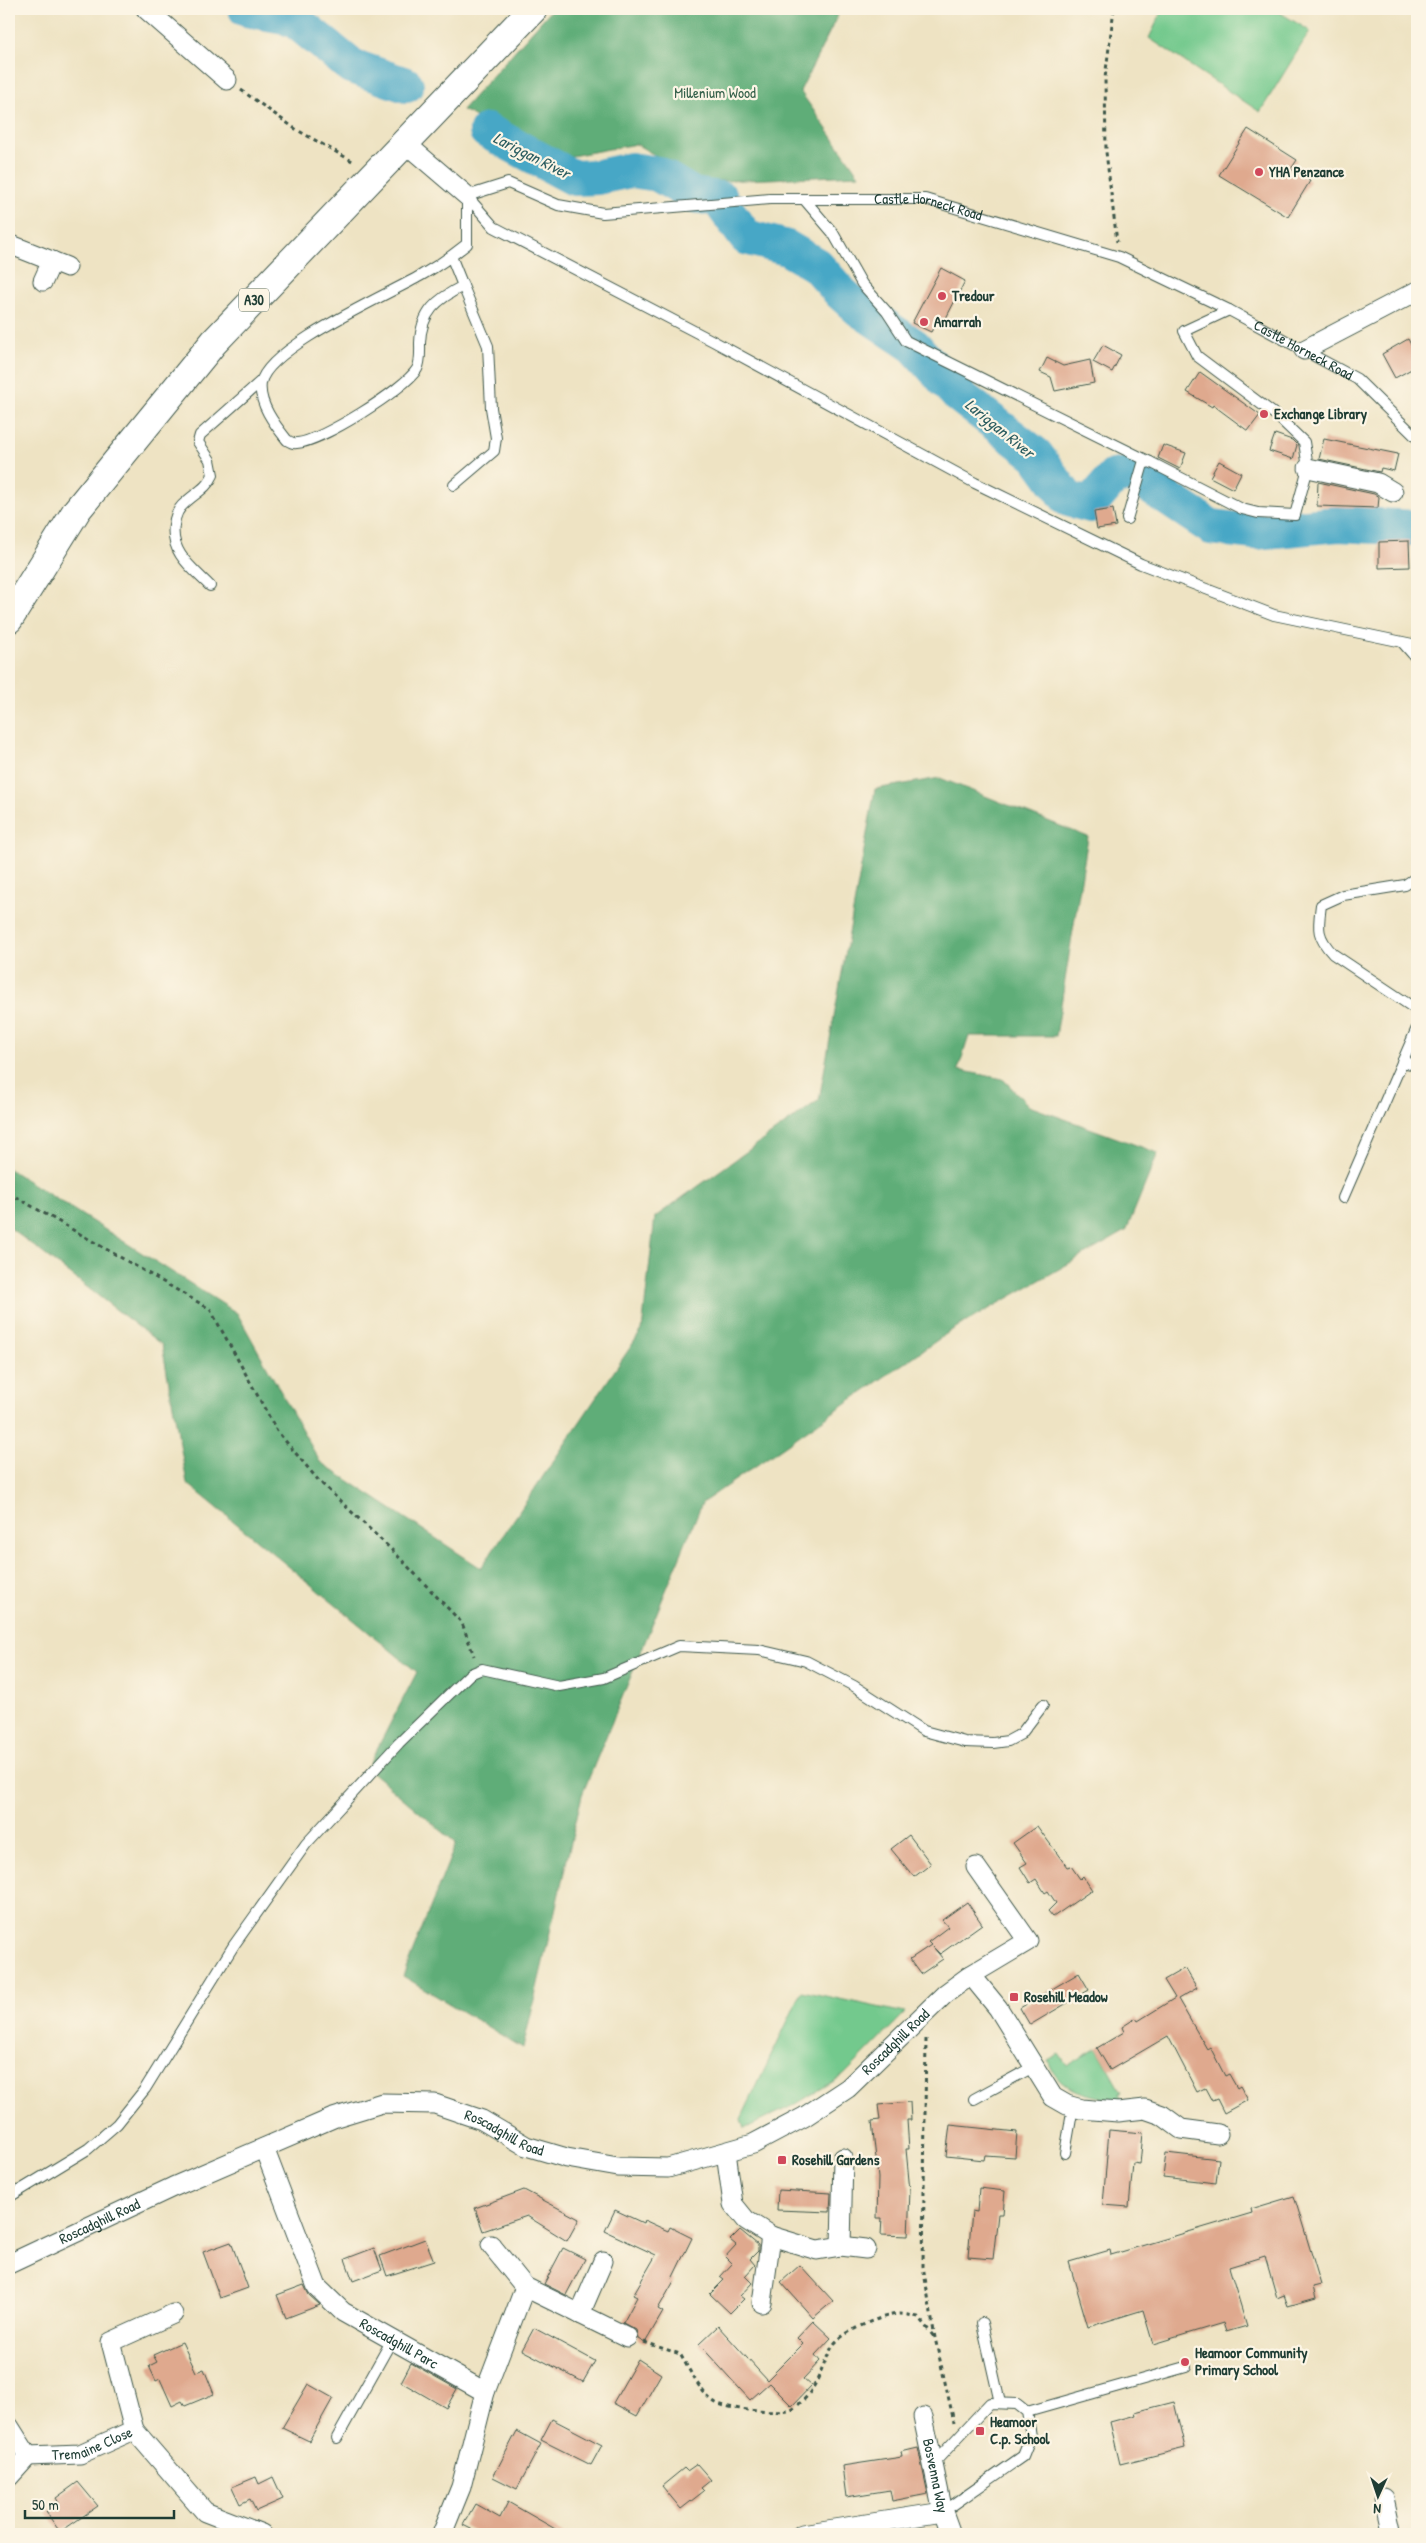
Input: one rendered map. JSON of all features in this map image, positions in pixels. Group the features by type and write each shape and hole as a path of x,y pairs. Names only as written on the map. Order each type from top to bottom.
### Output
{"highway":[{"name":"A30","path":"9,619 77,510 214,342 533,9"}],"street":[{"path":"146,9 226,80"},
{"path":"405,143 467,196"},
{"path":"9,244 60,264 42,281"},
{"path":"1304,350 1417,291"},
{"path":"1308,468 1378,483 1393,492"},
{"name":"Roscadghill Road","path":"9,2264 155,2195 333,2118 382,2103 435,2104 482,2120 526,2146 567,2158 618,2166 668,2168 753,2144 804,2117 848,2088 945,1994 971,1975 1028,1942 976,1867"},
{"path":"971,1975 998,2008 1033,2067 1053,2096 1073,2106 1118,2112 1145,2109 1162,2114 1181,2129 1218,2134"},
{"name":"Roscadghill Parc","path":"264,2148 318,2287 343,2312 485,2392"},
{"path":"726,2152 733,2204 746,2220 771,2236 817,2250 841,2246 866,2249"},
{"path":"841,2246 844,2158"},
{"path":"762,2303 771,2236"},
{"path":"491,2245 525,2287 627,2337"},
{"path":"580,2314 603,2260"},
{"path":"442,2534 461,2487 485,2392 525,2287"},
{"path":"134,2430 111,2342 173,2314"},
{"name":"Bosvenna Way","path":"923,2417 943,2512 951,2534"},
{"path":"9,2426 28,2456 9,2477"},
{"name":"Tremaine Close","path":"28,2456 80,2454 134,2430 205,2512 262,2534"},
{"path":"1384,2498 1392,2534"},
{"path":"802,2534 943,2512"}],"lane":[{"name":"Castle Horneck Road","path":"467,196 508,184 558,205 603,213 770,199 925,199 1119,257 1229,310 1357,379 1417,438"},
{"path":"210,586 179,554 173,537 175,519 181,506 207,484 213,474 210,460 198,442 200,435 261,381 269,367 299,342 422,275 467,244 467,196"},
{"path":"467,196 494,227 713,341 975,483 1127,558 1274,615 1417,645"},
{"path":"804,199 833,233 862,284 887,312 906,341 1146,463 1242,509 1258,513 1295,515 1308,468 1304,442 1277,416 1197,356 1184,331 1229,310"},
{"path":"451,256 488,346 491,408 496,438 494,451 454,485"},
{"path":"261,381 261,398 281,433 291,443 308,440 378,404 412,376 417,369 420,359 421,327 423,322 443,296 463,286"},
{"path":"1127,520 1146,463"},
{"path":"1403,643 1417,658"},
{"path":"1417,877 1405,885 1344,895 1320,905 1319,922 1321,942 1333,954 1417,1010"},
{"path":"1343,1198 1417,1028"},
{"path":"1402,1062 1417,1065"},
{"path":"9,2197 88,2149 118,2124 146,2089 234,1945 306,1844 399,1744 470,1674 482,1669 559,1686 604,1678 679,1646 759,1650 806,1661 854,1686 924,1731 965,1742 993,1744 1008,1741 1021,1734 1043,1705"},
{"path":"974,2099 1033,2067"},
{"path":"1065,2153 1073,2106"},
{"path":"982,2323 1000,2403"},
{"path":"338,2438 392,2340"},
{"path":"1028,2412 1186,2367"},
{"path":"933,2464 958,2435 990,2403 1017,2404 1028,2412 1031,2436 1023,2456 943,2512"}],"path":[{"path":"1114,9 1106,78 1106,152 1119,257"},
{"path":"226,80 297,130 376,174"},
{"path":"9,1193 210,1309 277,1431 319,1482 394,1552 462,1623 470,1650 482,1669"},
{"path":"926,2013 923,2266 935,2338 958,2435"},
{"path":"627,2337 680,2354 698,2383 716,2403 750,2410 777,2412 791,2410 802,2402 821,2374 833,2345 853,2331 874,2320 898,2314 918,2317 935,2338"}],"green space":[{"name":"Millenium Wood","path":"552,9 841,9 800,91 859,175 700,182 636,144 561,158 462,110"},
{"path":"1163,9 1274,9 1310,31 1260,112 1149,38"},
{"path":"940,778 1088,837 1056,1036 969,1036 958,1070 1003,1079 1029,1106 1158,1153 1126,1231 952,1330 702,1503 582,1795 523,2048 403,1976 456,1843 367,1768 417,1672 187,1483 162,1345 9,1227 9,1169 237,1313 320,1462 481,1568 642,1330 655,1217 819,1100 875,789"},
{"path":"802,1991 905,2013 844,2075 796,2104 744,2129 741,2119"},
{"path":"1097,2048 1122,2092 1119,2094 1124,2103 1089,2095 1069,2087 1053,2072 1048,2060 1059,2054 1067,2066"}],"building":[{"name":"YHA Penzance","path":"1248,129 1297,160 1291,169 1310,181 1288,217 1219,175"},
{"name":"Tredour","path":"941,268 965,281 943,324 937,321 931,332 912,323"},
{"path":"1408,339 1417,356 1417,366 1395,378 1382,354"},
{"path":"1103,345 1121,355 1112,372 1093,362"},
{"path":"1047,358 1063,366 1090,360 1094,383 1055,391 1051,377 1040,372"},
{"path":"1200,372 1260,415 1248,431 1213,405 1212,407 1187,392"},
{"path":"1275,434 1292,440 1297,445 1293,459 1269,451"},
{"path":"1324,439 1398,454 1394,471 1381,468 1380,472 1319,459"},
{"path":"1163,445 1186,453 1180,469 1158,458"},
{"path":"1219,461 1241,473 1233,489 1210,477"},
{"path":"1318,482 1374,494 1379,497 1378,508 1317,506"},
{"path":"1113,509 1116,526 1097,529 1094,512"},
{"path":"1409,541 1410,567 1379,568 1379,542"},
{"path":"1037,1826 1067,1867 1071,1866 1080,1879 1083,1876 1092,1890 1053,1917 1048,1911 1056,1903 1048,1891 1045,1893 1036,1879 1030,1883 1020,1867 1027,1863 1013,1843"},
{"path":"909,1835 931,1864 914,1877 891,1849"},
{"path":"967,1902 982,1924 940,1954 933,1947 943,1959 921,1974 910,1959 931,1945 928,1942 948,1927 942,1920"},
{"path":"1185,1968 1197,1988 1178,1999 1207,2049 1210,2047 1225,2076 1229,2074 1237,2088 1240,2086 1248,2100 1224,2113 1217,2099 1212,2101 1205,2088 1197,2092 1168,2036 1110,2070 1097,2048 1124,2032 1122,2027 1136,2018 1138,2021 1175,1998 1164,1980"},
{"path":"1079,1973 1089,1990 1030,2025 1020,2008"},
{"path":"910,2102 911,2120 907,2120 909,2149 906,2149 910,2191 908,2236 881,2235 882,2218 877,2218 878,2178 872,2121 880,2120 878,2105"},
{"path":"950,2125 1017,2132 1015,2157 985,2155 984,2160 946,2156"},
{"path":"1109,2130 1143,2133 1140,2164 1133,2163 1129,2207 1103,2205"},
{"path":"1166,2153 1219,2159 1216,2183 1163,2177"},
{"path":"979,2188 1005,2191 1003,2214 998,2214 993,2259 968,2257 972,2211 977,2212"},
{"path":"524,2190 579,2219 567,2241 527,2216 483,2231 475,2208"},
{"path":"778,2190 831,2193 830,2212 777,2210"},
{"path":"1294,2196 1321,2285 1313,2287 1316,2298 1288,2306 1284,2295 1277,2298 1265,2256 1229,2267 1247,2326 1226,2332 1223,2323 1153,2344 1143,2310 1088,2327 1069,2262 1110,2250 1111,2255 1252,2213 1251,2209"},
{"path":"615,2210 643,2223 644,2220 668,2231 670,2227 692,2238 672,2279 674,2281 658,2309 663,2312 645,2343 638,2339 636,2330 623,2323 637,2297 633,2295 656,2255 605,2231"},
{"path":"740,2230 758,2245 758,2251 750,2259 755,2265 745,2276 752,2283 740,2296 744,2299 730,2313 710,2294 724,2280 720,2277 732,2264 725,2257 736,2245 730,2240"},
{"path":"425,2239 434,2261 387,2276 380,2256"},
{"path":"231,2242 248,2288 220,2298 203,2252"},
{"path":"374,2248 382,2270 353,2281 345,2259"},
{"path":"563,2248 585,2259 566,2295 544,2284"},
{"path":"800,2265 833,2301 813,2318 781,2282"},
{"path":"304,2285 309,2295 320,2305 286,2318 277,2295"},
{"path":"813,2321 831,2338 815,2355 820,2361 803,2379 811,2386 792,2406 769,2383 750,2400 699,2344 718,2326 767,2380 803,2344 797,2338"},
{"path":"534,2328 595,2361 583,2382 522,2350"},
{"path":"182,2342 196,2372 204,2369 214,2394 185,2406 182,2401 172,2406 160,2379 156,2381 149,2366 157,2362 153,2355"},
{"path":"638,2359 661,2374 637,2416 613,2403"},
{"path":"411,2363 457,2389 446,2408 401,2382"},
{"path":"308,2384 333,2398 309,2441 282,2428"},
{"path":"1174,2402 1185,2448 1120,2464 1110,2422 1136,2415 1135,2412"},
{"path":"552,2419 602,2445 591,2465 541,2440"},
{"path":"517,2431 541,2444 517,2489 493,2477"},
{"path":"918,2448 928,2494 892,2501 890,2490 846,2497 842,2466 902,2457 901,2452"},
{"path":"697,2464 711,2480 701,2488 704,2491 681,2509 662,2486 684,2468 687,2471"},
{"path":"256,2477 259,2484 273,2477 283,2499 256,2511 250,2499 240,2504 232,2487"},
{"path":"78,2482 98,2506 60,2532 46,2512 59,2503 56,2498"},
{"path":"508,2502 564,2534 481,2534 463,2525 475,2504 500,2518"}],"waterway":[{"name":"Lariggan River","path":"246,9 284,16 297,22 351,66 406,85"},
{"name":"Lariggan River","path":"487,131 574,178 598,177 631,170 658,174 693,195 721,199"},
{"name":"Lariggan River","path":"724,207 746,237 787,248 816,265 841,293 859,309 914,346 957,394 1036,455 1068,499 1090,505 1114,477 1131,474 1211,527 1255,532 1338,524 1417,528"}],"place":[{"name":"YHA Penzance","path":"1259,172"},
{"name":"Tredour","path":"942,296"},
{"name":"Amarrah","path":"924,322"},
{"name":"Exchange Library","path":"1264,414"},
{"name":"Rosehill Meadow","path":"1014,1997"},
{"name":"Rosehill Gardens","path":"782,2160"},
{"name":"Heamoor Community Primary School","path":"1185,2362"},
{"name":"Heamoor C.p. School","path":"980,2431"}]}
